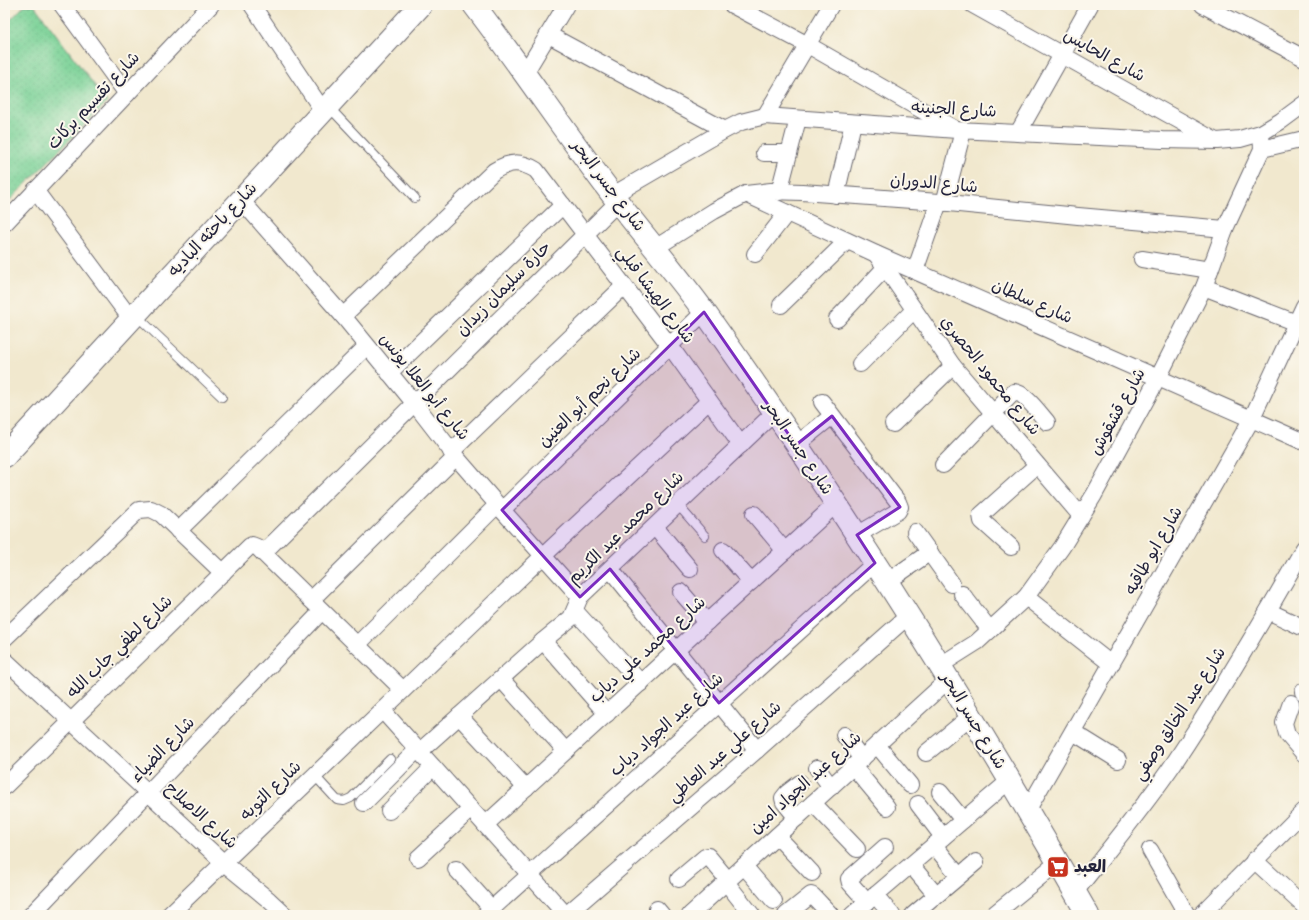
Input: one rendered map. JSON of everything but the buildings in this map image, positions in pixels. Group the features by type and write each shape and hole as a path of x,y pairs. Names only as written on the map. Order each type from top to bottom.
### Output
{"main road":[{"name":"شارع باحثه الباديه","path":"5,456 421,5"},
{"name":"شارع جسر البحر","path":"474,5 616,198 704,312 857,535 971,716 1075,892 1087,915"}],"street":[{"path":"62,5 127,94"},
{"name":"شارع تقسيم بركات","path":"5,223 211,5"},
{"path":"252,5 325,108"},
{"path":"525,73 566,5"},
{"path":"732,5 808,45 960,130 942,203 915,271"},
{"path":"765,116 831,5"},
{"name":"شارع الحايس","path":"973,5 1217,141"},
{"path":"1018,133 1090,5"},
{"path":"1203,5 1304,58"},
{"path":"549,35 725,130"},
{"name":"شارع الجنينه","path":"616,198 725,130 741,122 765,116 960,130 1217,141 1240,139 1261,133 1281,121 1304,104"},
{"path":"779,192 798,119"},
{"path":"836,195 853,123"},
{"name":"شارع قشقوش","path":"944,673 1026,597 1062,547 1094,495 1158,378 1204,287 1225,229 1262,149 1261,133"},
{"path":"1262,149 1304,139"},
{"path":"764,153 789,153"},
{"name":"شارع الهيشا قبلي","path":"343,316 494,171 504,165 515,163 526,164 536,170 563,205 670,346 741,445"},
{"path":"36,190 133,317"},
{"name":"شارع الدوران","path":"655,248 714,211 746,194 779,192 942,203 1225,229"},
{"name":"شارع سلطان","path":"746,194 876,254 1304,442"},
{"name":"حارة سليمان زيدان","path":"263,553 585,235 616,198"},
{"name":"شارع أبو العلا يونس","path":"241,200 343,316 454,454 543,556 578,604 641,683"},
{"path":"389,373 563,205"},
{"path":"755,254 787,213"},
{"path":"781,305 847,241"},
{"name":"شارع محمود الحصري","path":"876,254 953,366 1081,516"},
{"path":"1142,259 1210,270"},
{"path":"837,319 885,268"},
{"name":"شارع الضياء","path":"31,915 148,793 316,605 454,454 624,286"},
{"path":"1204,287 1300,325"},
{"name":"شارع ابو طاقيه","path":"1027,811 1251,420 1300,325 1304,306"},
{"path":"860,364 914,310"},
{"name":"شارع نجم أبو العنين","path":"357,645 704,312"},
{"path":"178,531 367,346"},
{"path":"893,424 953,366"},
{"path":"943,465 1014,392 1018,392 1047,422"},
{"name":"شارع التوبه","path":"169,915 543,556 709,401"},
{"path":"822,402 898,502 900,508 898,511 857,535"},
{"name":"شارع محمد عبد الكريم","path":"364,802 418,751 571,618 578,604 610,569 774,413"},
{"path":"796,445 832,416"},
{"path":"1011,547 982,520 981,515 1037,465"},
{"name":"شارع محمد علي دياب","path":"485,825 836,504"},
{"path":"5,638 139,510 151,509 160,514 223,573"},
{"path":"754,514 784,551"},
{"path":"655,527 690,569"},
{"path":"915,532 957,589 990,630"},
{"name":"شارع لطفي جاب الله","path":"5,786 250,546 255,545 263,553"},
{"path":"723,550 751,582"},
{"path":"887,582 930,552"},
{"name":"شارع عبد الخالق وصفي","path":"1075,892 1132,821 1176,760 1303,552"},
{"path":"263,553 403,690"},
{"name":"شارع عبد الجواد دياب","path":"488,912 875,563"},
{"path":"610,569 757,750"},
{"path":"681,592 707,622"},
{"path":"1026,597 1111,664"},
{"path":"1268,611 1304,628"},
{"name":"شارع علي عبد العاطي","path":"566,915 757,750 908,616"},
{"path":"543,641 606,714"},
{"name":"شارع الاصلاح","path":"5,660 70,722 224,863 270,900 285,915"},
{"name":"شارع عبد الجواد امين","path":"696,913 727,881 877,745 944,673"},
{"path":"501,679 566,751"},
{"path":"1291,704 1284,723 1287,734 1304,754"},
{"path":"383,711 566,915"},
{"path":"459,716 526,788"},
{"path":"926,753 971,716"},
{"path":"1073,732 1118,760"},
{"path":"844,735 857,762 887,807"},
{"path":"877,745 910,785"},
{"path":"389,811 433,767"},
{"path":"817,768 831,787"},
{"path":"852,915 1009,781"},
{"path":"797,818 784,802 783,798 784,795 800,783"},
{"path":"940,792 963,820"},
{"path":"813,803 858,849"},
{"path":"918,804 938,841 960,876"},
{"path":"418,858 471,809"},
{"path":"1201,915 1304,811"},
{"path":"777,836 812,873"},
{"path":"885,847 849,879 850,883 892,915"},
{"path":"1150,850 1187,915"},
{"path":"679,879 704,857 708,856 752,915"},
{"path":"1254,860 1304,906"},
{"path":"913,915 976,862"},
{"path":"993,915 1057,863"},
{"path":"911,865 936,895"},
{"path":"744,866 774,901"},
{"path":"456,869 488,912"},
{"path":"786,915 810,895 813,896 831,915"}],"lane":[{"path":"325,108 415,198"},
{"path":"133,317 222,397"},
{"path":"678,505 704,536"},
{"path":"315,776 337,800 344,801 351,798 390,759"}],"highlighted area":[{"path":"704,312 796,445 832,416 900,507 857,535 875,563 719,703 610,569 580,597 502,510"}],"green space":[{"path":"25,5 34,5 107,102 5,205 5,25"}],"place":[{"name":"العبد","path":"1058,867"}]}
